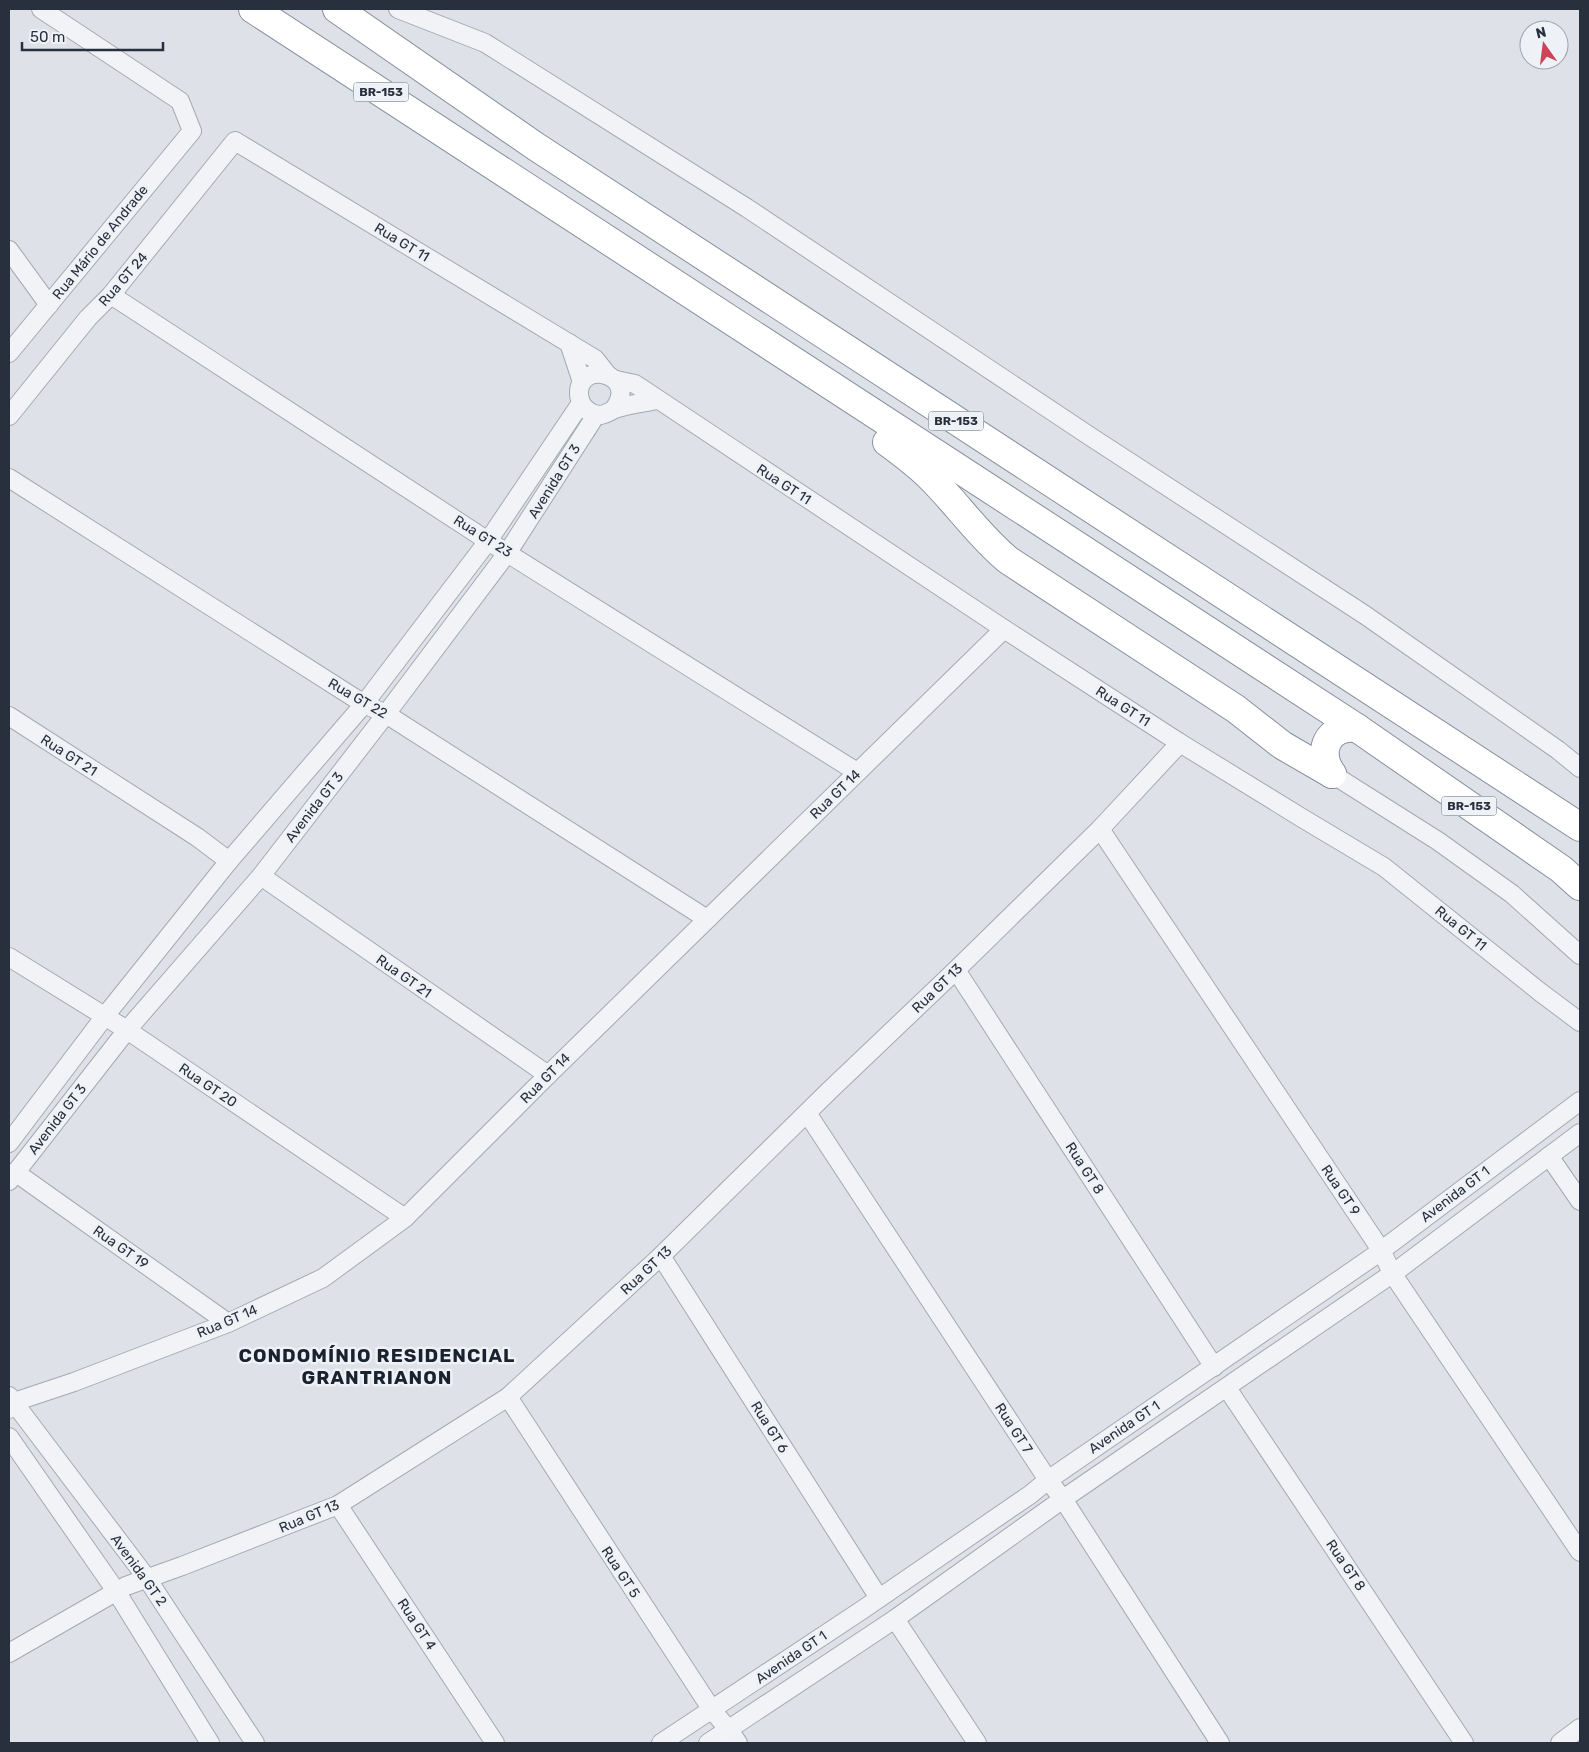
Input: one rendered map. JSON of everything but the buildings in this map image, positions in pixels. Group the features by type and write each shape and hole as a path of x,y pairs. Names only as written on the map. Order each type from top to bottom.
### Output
{"highway":[{"name":"BR-153","path":"253,9 1357,728 1561,869 1580,886"},
{"name":"BR-153","path":"337,9 535,146 1580,827"},
{"path":"848,397 875,431 931,478 979,534 1008,560 1236,709 1282,745 1332,774"},
{"path":"1332,774 1325,760 1326,744 1335,732 1349,727 1357,728"}],"street":[{"name":"Rua Mário de Andrade","path":"9,353 192,131 180,101 41,9"},
{"path":"398,9 485,42 747,208 1091,437 1365,614 1558,750 1580,768"},
{"name":"Rua GT 24","path":"9,416 88,318 111,295 235,141"},
{"name":"Rua GT 11","path":"235,141 595,359 612,377 635,384 1004,629 1180,742 1384,867 1580,1022"},
{"path":"9,250 48,305"},
{"name":"Rua GT 23","path":"111,295 488,541 857,772"},
{"path":"569,343 582,382"},
{"path":"614,409 619,403 621,395 620,387 612,377 598,373 589,376 582,382 579,389 581,403 596,415 602,415 614,409 657,400"},
{"name":"Avenida GT 3","path":"9,1143 105,1016 229,861 364,704 488,541 581,403"},
{"name":"Avenida GT 3","path":"12,1177 127,1030 261,876 386,714 508,552 596,415"},
{"name":"Rua GT 22","path":"9,478 364,704 386,714 707,919"},
{"name":"Rua GT 14","path":"10,1402 74,1382 228,1322 323,1278 405,1218 548,1075 1004,629"},
{"name":"Rua GT 21","path":"9,716 197,836 229,861"},
{"name":"Rua GT 13","path":"9,1652 116,1591 146,1577 182,1566 338,1505 508,1398 662,1256 956,970 1100,829 1180,742"},
{"path":"1332,774 1438,841 1512,894 1580,955"},
{"name":"Rua GT 9","path":"1100,829 1381,1250 1392,1274 1580,1552"},
{"name":"Rua GT 21","path":"261,876 548,1075"},
{"name":"Rua GT 20","path":"9,957 127,1030 405,1218"},
{"name":"Rua GT 8","path":"956,970 1214,1367"},
{"name":"Avenida GT 1","path":"661,1743 879,1598 1214,1367 1381,1250 1580,1101"},
{"name":"Rua GT 7","path":"807,1113 1048,1480 1063,1499 1220,1743"},
{"name":"Avenida GT 1","path":"708,1743 734,1737 1063,1499 1392,1274 1580,1133"},
{"path":"1549,1156 1580,1201"},
{"name":"Rua GT 19","path":"12,1177 228,1322"},
{"name":"Rua GT 6","path":"662,1256 879,1598"},
{"name":"Rua GT 8","path":"1227,1388 1464,1743"},
{"name":"Rua GT 5","path":"508,1398 712,1710 734,1737"},
{"name":"Avenida GT 2","path":"10,1402 146,1577 255,1743"},
{"path":"9,1436 116,1591 210,1743"},
{"name":"Rua GT 4","path":"338,1505 495,1743"},
{"path":"895,1619 978,1743"},
{"path":"1560,1743 1580,1728"}],"district":[{"name":"CONDOMÍNIO RESIDENCIAL GRANTRIANON","path":"377,1366"}]}
